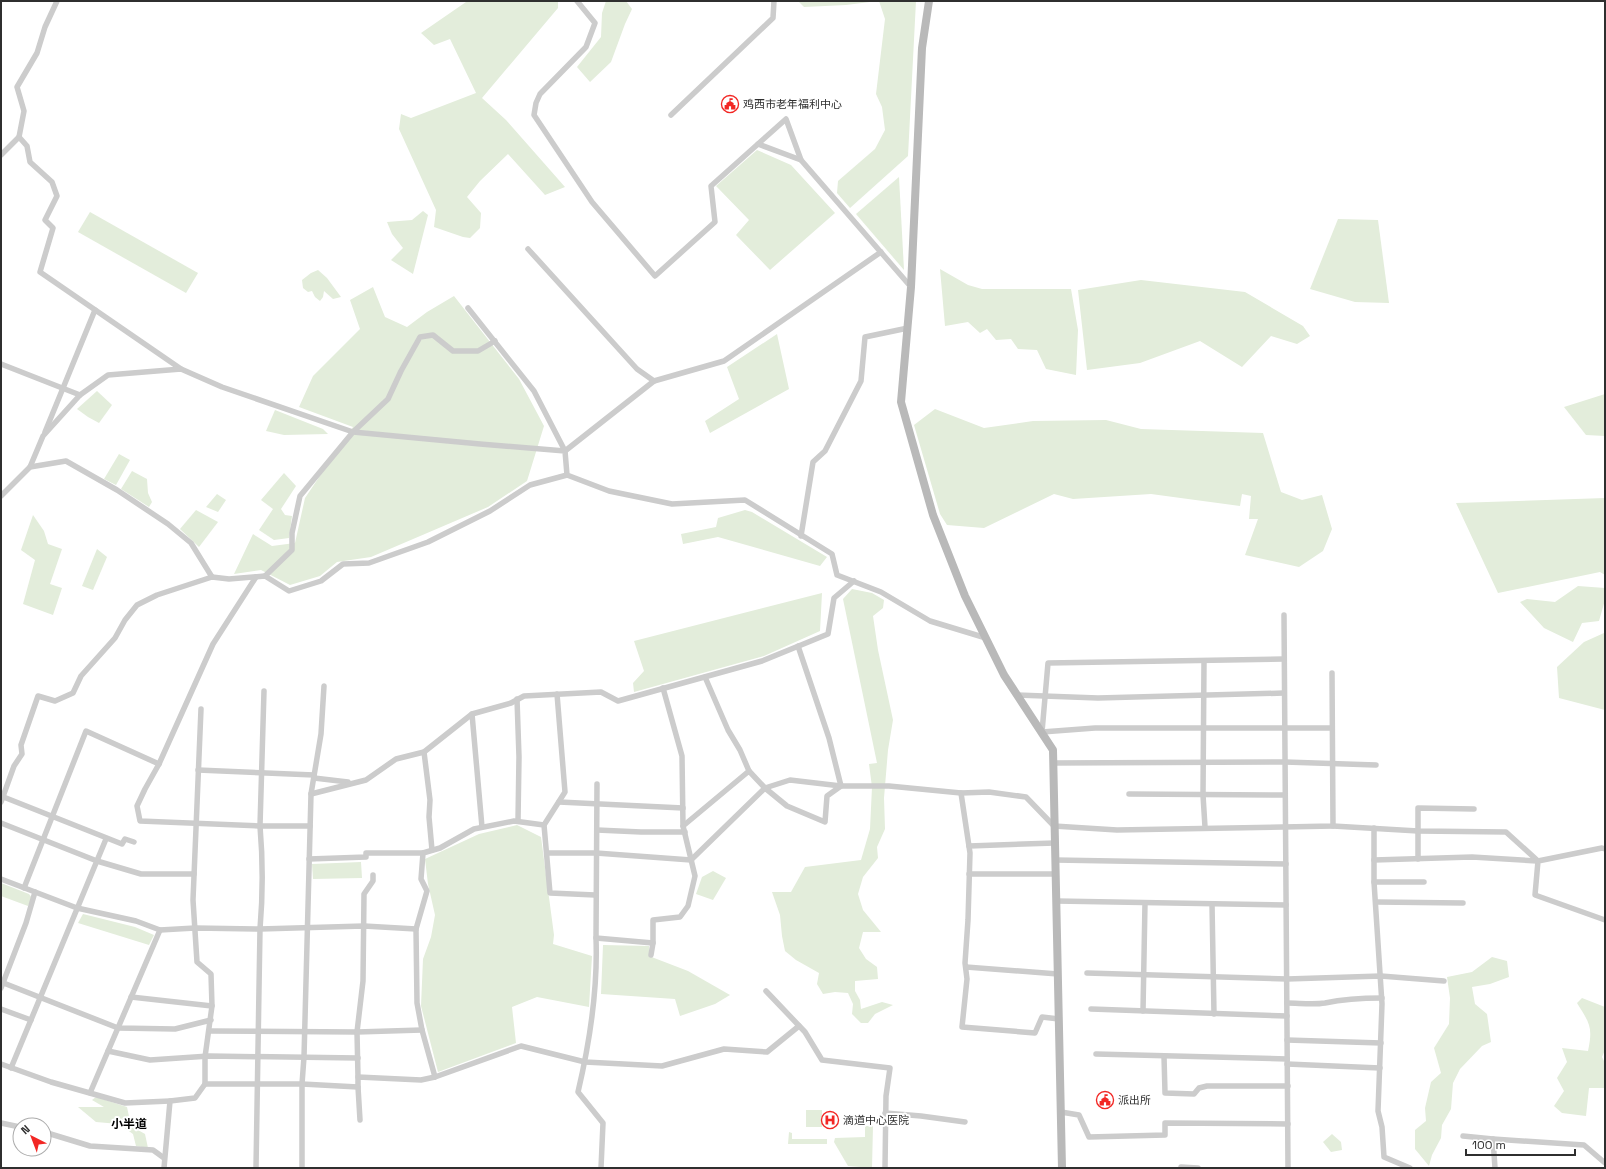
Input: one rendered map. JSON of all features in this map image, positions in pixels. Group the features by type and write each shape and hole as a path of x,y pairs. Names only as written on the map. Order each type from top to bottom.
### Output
{"street":[{"path":"1,155 20,137 24,110 17,87 37,53 45,27 57,1"},
{"path":"577,1 595,23 586,47 540,94 536,103 534,115 592,202 655,276 716,222 711,186 786,120 801,160 911,288"},
{"path":"671,115 773,18 774,1"},
{"path":"929,1 922,48 911,288 901,402 933,515 965,596 1004,675 1053,750 1062,1168"},
{"path":"20,137 27,146 30,162 52,182 57,196 45,220 53,228 40,272 181,369 222,387 353,432 565,451 654,381 724,361 881,252"},
{"path":"758,144 801,160"},
{"path":"528,249 637,369 654,381"},
{"path":"468,308 534,391 565,451 567,475"},
{"path":"1,496 30,467 95,310"},
{"path":"801,536 813,462 826,451 861,381 865,337 908,328"},
{"path":"134,842 125,839 122,844 2,798 14,766 22,754 21,745 38,696 55,701 73,692 81,676 116,638 125,620 137,605 157,595 212,577 229,579 265,576 292,550 292,533 300,496 353,432 388,399 401,371 420,337 433,335 453,351 478,351 495,341"},
{"path":"1,364 80,395"},
{"path":"43,436 80,395 108,374 181,369"},
{"path":"30,467 66,461 117,490 168,524 191,543 212,577"},
{"path":"265,576 289,591 321,581 343,564 369,563 428,542 490,511 530,485 567,475 609,491 672,504 745,500 832,554 837,574 881,592 930,621 986,638"},
{"path":"256,577 213,644 160,764 144,789 137,806 140,820 260,826 310,826"},
{"path":"311,794 366,780 396,759 424,752 472,714 511,703 524,696 601,692 618,701 762,661 828,634 834,598 854,581"},
{"path":"1284,615 1288,1168"},
{"path":"798,646 829,738 841,786"},
{"path":"1042,732 1048,663 1204,662 1284,659"},
{"path":"1204,662 1203,795 1205,827"},
{"path":"1332,673 1333,826"},
{"path":"705,677 728,730 740,750 749,771 765,788 787,806 825,822 828,796 841,786"},
{"path":"302,1168 302,1084 305,1032 311,794 321,734 324,686"},
{"path":"651,955 653,943 653,920 680,917 688,906 695,876 684,829 682,756 663,688"},
{"path":"256,1168 260,929 262,897 262,848 260,826 264,691"},
{"path":"557,694 565,792 544,824 548,853 550,893 595,895"},
{"path":"1017,695 1098,698 1284,694"},
{"path":"517,700 519,757 518,821"},
{"path":"1,1064 51,1082 125,1103 170,1101 195,1098 205,1084 205,1057 210,1031 212,1006 211,974 197,962 193,900 201,709"},
{"path":"472,714 482,827"},
{"path":"1042,732 1095,728 1332,728"},
{"path":"24,888 86,731 160,764"},
{"path":"424,752 430,800 429,817 432,850"},
{"path":"1053,763 1285,762 1376,764"},
{"path":"198,770 262,772 314,776 352,783"},
{"path":"597,830 641,832 684,829 749,771"},
{"path":"548,853 596,854 691,860 765,788 790,780 841,786 889,786 961,793 989,792 1026,798 1054,826 1117,830 1205,827 1333,826 1418,831 1506,832 1538,861"},
{"path":"598,784 596,804 597,830 595,895 597,970 590,1039 578,1092 603,1123 602,1168"},
{"path":"961,793 969,846 967,980 962,1027 1035,1033 1042,1017 1059,1019"},
{"path":"1129,794 1285,795"},
{"path":"559,802 683,808"},
{"path":"1418,858 1418,808 1474,809"},
{"path":"309,859 366,857 366,853 423,853 440,848 474,829 482,827 514,821 544,824"},
{"path":"1,823 97,860 141,874 194,874"},
{"path":"1374,828 1374,882 1382,998 1378,1111 1382,1126 1384,1157 1410,1168"},
{"path":"11,1068 106,838"},
{"path":"969,846 1055,843"},
{"path":"1374,860 1472,857 1538,861 1602,848 1605,849"},
{"path":"423,853 421,879 427,891 416,929 417,1003 422,1030 436,1077"},
{"path":"1055,860 1286,864"},
{"path":"1538,861 1535,895 1605,920"},
{"path":"360,1120 357,1032 363,981 364,894 373,881 373,874"},
{"path":"969,874 1056,874"},
{"path":"1,879 77,908 136,921 160,930 195,928 260,929 364,926 416,929"},
{"path":"1374,882 1424,882"},
{"path":"35,892 26,923 2,985 118,1028 175,1029 211,1020"},
{"path":"1056,901 1286,906"},
{"path":"1376,902 1463,903"},
{"path":"1142,1011 1145,903"},
{"path":"1212,904 1214,1014"},
{"path":"90,1092 160,930"},
{"path":"596,938 653,943"},
{"path":"966,967 1058,974"},
{"path":"1087,973 1287,979 1381,976 1444,981"},
{"path":"766,991 799,1026 822,1060 890,1068 885,1113 885,1168"},
{"path":"131,997 212,1006"},
{"path":"1287,1003 1325,1003 1332,1000 1382,998"},
{"path":"1,1009 31,1020"},
{"path":"1091,1009 1287,1016"},
{"path":"358,1078 421,1080 436,1077 521,1046 585,1062 662,1066 724,1049 767,1052 799,1026"},
{"path":"210,1031 357,1032 422,1030"},
{"path":"1287,1040 1381,1043"},
{"path":"108,1051 150,1060 258,1056 358,1058"},
{"path":"1096,1054 1287,1062 1380,1068"},
{"path":"1164,1056 1165,1093 1194,1094 1199,1088 1207,1086 1288,1086"},
{"path":"205,1084 302,1084 358,1087"},
{"path":"164,1168 170,1101"},
{"path":"1061,1112 1079,1115 1089,1137 1165,1135 1165,1123 1288,1124"},
{"path":"885,1113 966,1122"},
{"path":"1,1123 12,1125"},
{"path":"52,1134 90,1146 153,1150 164,1158"},
{"path":"1463,1136 1584,1145 1605,1162"},
{"path":"1493,1139 1495,1168"},
{"path":"1181,1167 1198,1168"}],"green space":[{"path":"466,1 558,1 558,8 482,98 506,120 565,187 545,195 508,154 480,181 467,197 481,213 480,228 470,238 434,227 436,210 399,129 401,114 411,118 476,93 450,39 434,45 421,33"},
{"path":"606,1 626,1 632,9 611,62 590,82 577,67 601,37 602,13"},
{"path":"798,1 878,1 846,5 804,7"},
{"path":"879,1 916,1 908,156 850,208 837,193 838,181 875,149 885,130 882,107 876,94 885,19"},
{"path":"757,150 791,165 835,213 770,270 736,235 749,220 716,186"},
{"path":"899,177 904,270 856,214"},
{"path":"423,211 428,215 413,274 391,260 403,248 392,234 387,222 412,220"},
{"path":"90,212 198,273 186,293 78,232"},
{"path":"1338,219 1378,220 1389,303 1355,302 1310,289"},
{"path":"940,269 968,285 982,289 1071,289 1078,330 1076,375 1046,369 1037,350 1018,349 1011,339 996,340 987,329 980,333 968,322 945,326"},
{"path":"318,270 327,278 341,297 333,299 324,291 323,297 320,301 315,297 312,291 308,292 303,288 302,280"},
{"path":"1141,280 1245,292 1303,326 1310,336 1297,344 1271,336 1242,367 1200,341 1140,363 1087,370 1078,290"},
{"path":"373,287 385,317 407,327 427,312 454,296 519,379 544,426 527,481 488,507 371,557 337,562 320,576 290,585 261,570 234,574 253,534 272,546 295,543 305,498 353,427 299,407 313,376 360,329 350,300"},
{"path":"777,334 789,389 710,433 705,421 739,399 727,367"},
{"path":"97,391 112,405 99,423 77,409"},
{"path":"1605,394 1605,436 1586,435 1564,407"},
{"path":"935,409 984,428 1033,421 1106,420 1141,429 1263,433 1281,492 1302,500 1322,495 1332,529 1323,551 1299,567 1245,555 1258,519 1249,519 1251,496 1242,494 1240,506 1151,494 1073,499 1054,494 984,528 947,525 940,514 914,425"},
{"path":"275,410 323,429 328,434 284,435 266,431"},
{"path":"119,454 130,460 116,485 104,479"},
{"path":"132,471 147,479 148,493 152,502 149,507 121,489"},
{"path":"284,473 296,486 281,509 285,515 292,516 289,538 274,540 259,530 273,509 261,500"},
{"path":"217,494 226,500 218,512 206,507"},
{"path":"1605,498 1605,575 1600,572 1498,593 1456,503"},
{"path":"196,510 218,522 199,547 180,529"},
{"path":"745,510 752,512 827,557 820,566 718,537 683,544 681,534 716,527 718,518"},
{"path":"33,515 44,531 48,544 62,549 50,584 62,588 53,615 23,604 35,560 21,550"},
{"path":"97,549 107,557 93,590 82,586"},
{"path":"1578,586 1605,588 1605,600 1599,621 1582,623 1573,642 1544,628 1520,602 1527,599 1555,602"},
{"path":"852,589 872,593 884,600 883,608 873,616 878,650 893,720 888,750 884,798 885,829 877,847 878,858 863,877 858,894 863,910 881,932 863,932 859,948 866,959 877,967 878,979 855,981 855,991 860,1000 861,1009 882,1002 893,1005 875,1014 868,1023 861,1023 852,1014 853,1004 848,993 835,992 823,994 817,984 819,973 796,960 785,951 780,915 772,892 791,892 805,867 861,860 870,829 872,787 869,764 877,763 843,599"},
{"path":"822,593 820,631 764,656 634,692 633,683 644,671 634,641"},
{"path":"1605,630 1605,710 1559,698 1557,667 1584,642 1604,633"},
{"path":"517,825 541,837 554,935 553,944 592,956 589,1007 537,997 512,1007 516,1043 438,1072 421,1006 423,959 431,937 435,915 428,884 425,859 479,834"},
{"path":"361,862 362,878 313,879 312,864"},
{"path":"713,871 726,878 713,900 696,894 702,877"},
{"path":"1,883 29,894 32,898 28,906 1,896"},
{"path":"83,914 135,927 154,935 149,945 78,923"},
{"path":"603,945 649,946 649,956 688,971 730,995 715,1004 680,1016 675,999 601,994"},
{"path":"1492,957 1507,961 1509,977 1490,984 1472,987 1475,1004 1487,1014 1491,1042 1482,1046 1460,1069 1453,1083 1451,1109 1442,1125 1441,1138 1432,1155 1429,1166 1415,1149 1415,1130 1426,1121 1425,1108 1431,1082 1441,1073 1434,1048 1449,1024 1450,998 1447,977 1472,972"},
{"path":"1582,998 1605,1007 1605,1050 1602,1057 1605,1063 1605,1088 1589,1088 1586,1116 1562,1113 1554,1106 1564,1091 1557,1078 1567,1062 1562,1048 1588,1051 1590,1031 1588,1021 1577,1003"},
{"path":"96,1097 127,1107 131,1126 145,1134 148,1148 136,1146 133,1134 119,1124 96,1122 78,1107 104,1107 92,1100"},
{"path":"806,1110 822,1110 822,1127 806,1127"},
{"path":"865,1126 873,1126 872,1168 848,1166 834,1142 835,1138 865,1137"},
{"path":"789,1132 792,1133 792,1139 827,1139 827,1144 788,1144"},
{"path":"1332,1134 1341,1142 1342,1150 1331,1152 1323,1142"}],"place":[{"name":"鸡西市老年福利中心","path":"730,104"},
{"name":"派出所","path":"1105,1100"},
{"name":"滴道中心医院","path":"830,1120"}],"district":[{"name":"小半道","path":"129,1124"}]}
